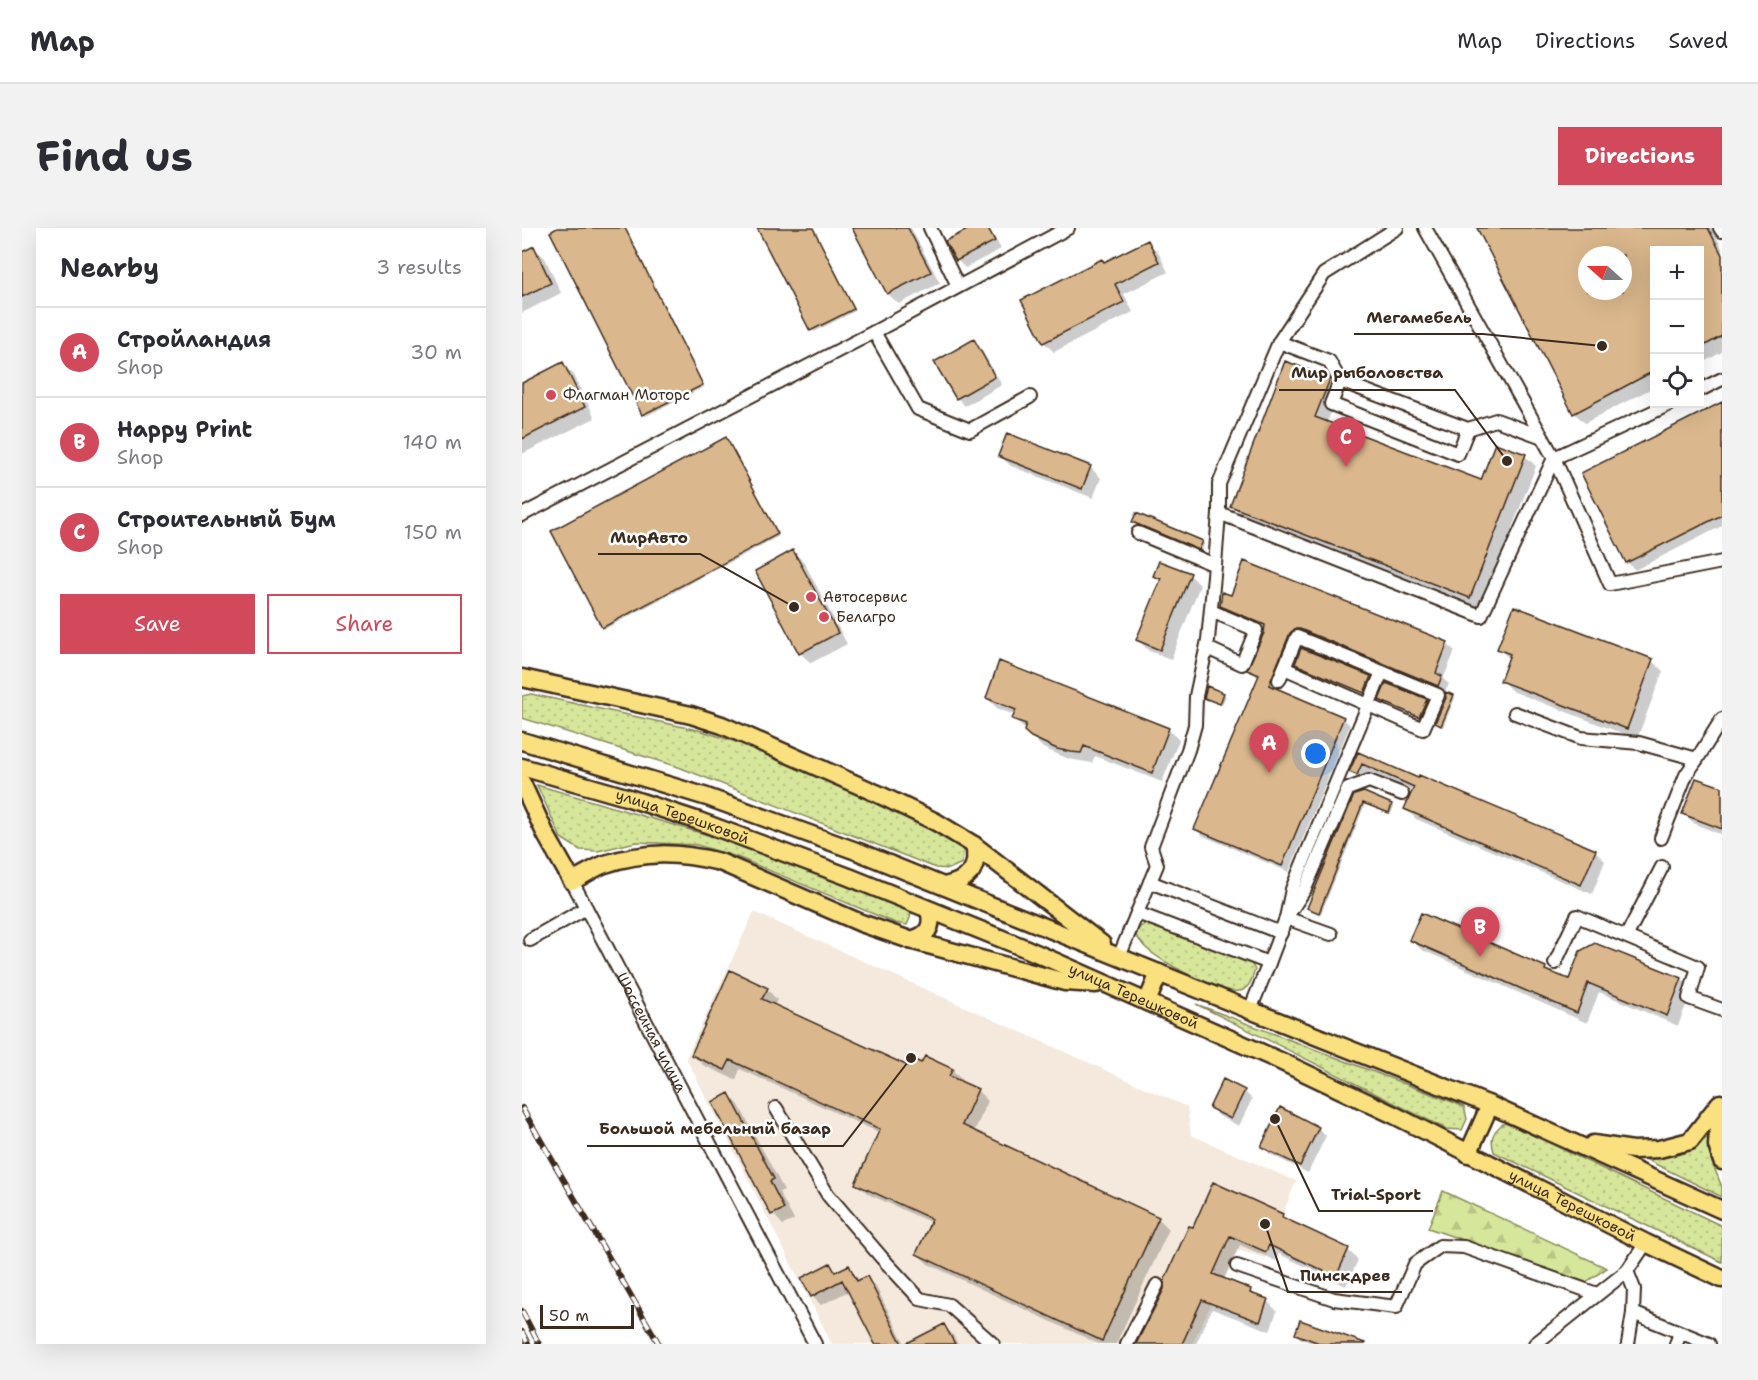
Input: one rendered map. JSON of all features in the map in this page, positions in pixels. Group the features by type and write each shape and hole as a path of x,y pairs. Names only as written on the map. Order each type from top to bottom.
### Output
{"main road":[{"path":"522,678 691,715 722,725 876,793 936,822 974,845 1119,957"},
{"name":"улица Терешковой","path":"522,741 707,797 797,828 1490,1105 1722,1210"},
{"name":"улица Терешковой","path":"522,767 699,821 849,877 1027,949 1278,1060 1394,1115 1722,1279"},
{"name":"Шоссейная улица","path":"522,783 546,835 572,881"},
{"path":"944,886 966,878 972,870 976,854 974,845"},
{"path":"572,881 604,865 643,856 675,853 696,856 720,862 861,923 910,940 1065,982 1108,985"},
{"path":"910,940 922,937 928,932 931,924 929,910"},
{"path":"1147,1002 1159,973"},
{"path":"1573,1141 1633,1150 1659,1149 1690,1141 1721,1100"},
{"path":"1721,1100 1717,1145 1722,1161"},
{"path":"1468,1154 1490,1105"}],"street":[{"path":"930,228 958,286"},
{"path":"522,515 1068,228"},
{"path":"1119,957 1157,865 1151,847 1196,725 1196,696 1207,648 1211,611 1219,513 1219,484 1279,342 1324,273 1397,228"},
{"path":"1425,228 1554,458 1610,584 1722,562"},
{"path":"874,332 918,410 970,430 1030,397"},
{"path":"1279,342 1329,361 1340,381 1468,429 1496,420 1540,436"},
{"path":"1704,388 1722,379"},
{"path":"1340,381 1331,404 1458,454 1468,429"},
{"path":"1219,513 1481,616 1554,458 1661,408"},
{"path":"1138,533 1215,565"},
{"path":"1207,648 1242,664 1256,630 1211,611"},
{"path":"1297,637 1382,672 1438,695 1423,729 1367,705 1282,674 1297,637"},
{"path":"1250,1010 1281,933 1292,889 1382,672"},
{"path":"1515,713 1581,738 1639,743 1697,759"},
{"path":"1661,838 1686,774 1722,719"},
{"path":"1286,918 1305,889 1348,789 1369,781 1402,794"},
{"path":"1627,935 1662,867"},
{"name":"Шоссейная улица","path":"572,881 815,1344"},
{"path":"1150,882 1281,933"},
{"path":"530,940 586,908"},
{"path":"1137,913 1269,963"},
{"path":"1555,963 1577,916 1627,935 1698,967 1689,998 1722,1010"},
{"path":"1286,918 1331,934"},
{"path":"776,1108 828,1196 882,1258 920,1299 949,1305 993,1344"},
{"path":"1535,1344 1627,1271 1646,1243"},
{"path":"1237,1266 1334,1299 1396,1307 1415,1264 1440,1246 1464,1247 1598,1294"},
{"path":"1627,1271 1634,1289 1628,1344"},
{"path":"1127,1344 1157,1285"},
{"path":"1633,1313 1678,1338 1709,1344"}],"shaded area":[{"path":"754,912 1187,1107 1191,1135 1296,1181 1265,1258 1237,1250 1192,1344 832,1344 686,1058"}],"green space":[{"path":"531,694 702,731 758,749 952,839 963,850 962,863 949,869 936,868 681,768 522,718 522,696"},
{"path":"537,785 752,848 905,907 911,912 910,918 907,925 895,923 737,857 697,845 636,842 598,851 580,850 561,838"},
{"path":"1146,923 1251,963 1255,970 1250,984 1243,990 1222,989 1177,969 1152,953 1136,936 1139,928"},
{"path":"1196,1004 1455,1103 1464,1107 1467,1119 1462,1130 1446,1129"},
{"path":"1504,1123 1722,1226 1722,1262 1494,1152 1493,1136"},
{"path":"1708,1137 1711,1160 1722,1187 1722,1197 1647,1160 1679,1154 1693,1148"},
{"path":"1443,1191 1607,1268 1586,1282 1428,1228"}],"building":[{"path":"557,228 625,228 703,385 642,415 550,232"},
{"path":"757,228 813,228 854,309 810,331"},
{"path":"852,228 908,228 931,272 887,294"},
{"path":"971,228 988,228 995,241 956,261 945,241"},
{"path":"1477,228 1708,228 1722,255 1722,336 1704,346 1704,246 1650,246 1650,373 1573,414"},
{"path":"1148,240 1159,262 1115,284 1124,302 1043,343 1021,300 1102,259 1104,262"},
{"path":"534,246 551,283 522,297 522,252"},
{"path":"974,339 995,377 956,399 934,362"},
{"path":"1285,361 1330,379 1315,417 1481,480 1495,443 1526,454 1470,598 1230,506"},
{"name":"Флагман Моторс","path":"563,362 585,407 522,439 522,383"},
{"path":"1722,402 1722,515 1626,563 1581,473"},
{"path":"1007,433 1091,466 1082,489 998,456"},
{"path":"726,437 778,534 602,628 551,531"},
{"path":"1136,513 1203,541 1199,550 1132,522"},
{"path":"793,550 838,633 799,654 755,571"},
{"path":"1159,561 1191,573 1160,650 1136,640 1161,579 1153,576"},
{"path":"1244,561 1448,642 1436,673 1442,676 1438,686 1300,629 1295,629 1290,633 1269,685 1344,717 1282,866 1194,829 1259,675 1247,670 1264,633 1265,625 1220,606 1222,592 1231,595"},
{"path":"1514,606 1653,659 1627,729 1500,681 1510,654 1497,649"},
{"path":"1301,648 1371,676 1364,693 1295,664"},
{"path":"999,661 1169,728 1152,773 1084,746 1081,753 1071,752 1057,749 1031,737 1024,731 1026,724 1012,719 1016,710 986,698"},
{"path":"1386,683 1427,699 1419,717 1379,700"},
{"path":"1207,686 1224,693 1220,704 1204,698"},
{"path":"1445,692 1454,695 1441,726 1435,723 1446,698"},
{"path":"1358,752 1418,778 1419,775 1596,850 1581,885 1404,809 1414,787 1362,764 1357,775 1349,772"},
{"path":"1696,778 1722,787 1722,829 1682,814"},
{"path":"1364,792 1392,804 1389,813 1363,803 1319,913 1307,908 1354,795"},
{"path":"1421,913 1569,979 1580,951 1595,943 1682,978 1667,1016 1588,983 1577,1013 1409,940"},
{"path":"730,970 768,988 762,999 908,1066 911,1058 921,1063 925,1056 953,1069 949,1076 978,1089 962,1125 1159,1217 1102,1341 916,1254 932,1219 855,1184 880,1129 730,1060 725,1070 691,1055"},
{"path":"1223,1079 1245,1090 1231,1119 1209,1108"},
{"path":"729,1093 774,1179 770,1181 784,1209 771,1215 712,1102"},
{"path":"1280,1107 1319,1127 1300,1166 1261,1147"},
{"path":"1213,1182 1349,1248 1336,1277 1269,1245 1266,1252 1230,1236 1213,1274 1251,1289 1250,1293 1268,1299 1260,1322 1202,1300 1182,1344 1136,1344 1164,1289 1164,1281 1189,1226 1193,1227"},
{"path":"830,1263 835,1272 849,1265 857,1281 867,1276 902,1344 875,1344 842,1280 811,1297 801,1278"},
{"path":"1300,1320 1365,1344 1322,1344 1295,1334"},
{"path":"944,1324 955,1344 905,1344"}],"railway":[{"path":"522,1108 659,1344"},
{"path":"522,1311 539,1344"},
{"path":"522,1332 528,1344"}],"place":[{"name":"Мегамебель","path":"1602,346"},
{"name":"Флагман Моторс","path":"551,395"},
{"name":"Мир рыболовства","path":"1507,461"},
{"name":"Строительный Бум","path":"1346,467"},
{"name":"Автосервис","path":"811,597"},
{"name":"МирАвто","path":"794,607"},
{"name":"Белагро","path":"824,617"},
{"name":"Стройландия","path":"1269,773"},
{"name":"Happy Print","path":"1480,957"},
{"name":"Большой мебельный базар","path":"911,1058"},
{"name":"Trial-Sport","path":"1275,1119"},
{"name":"Пинскдрев","path":"1265,1224"}]}
